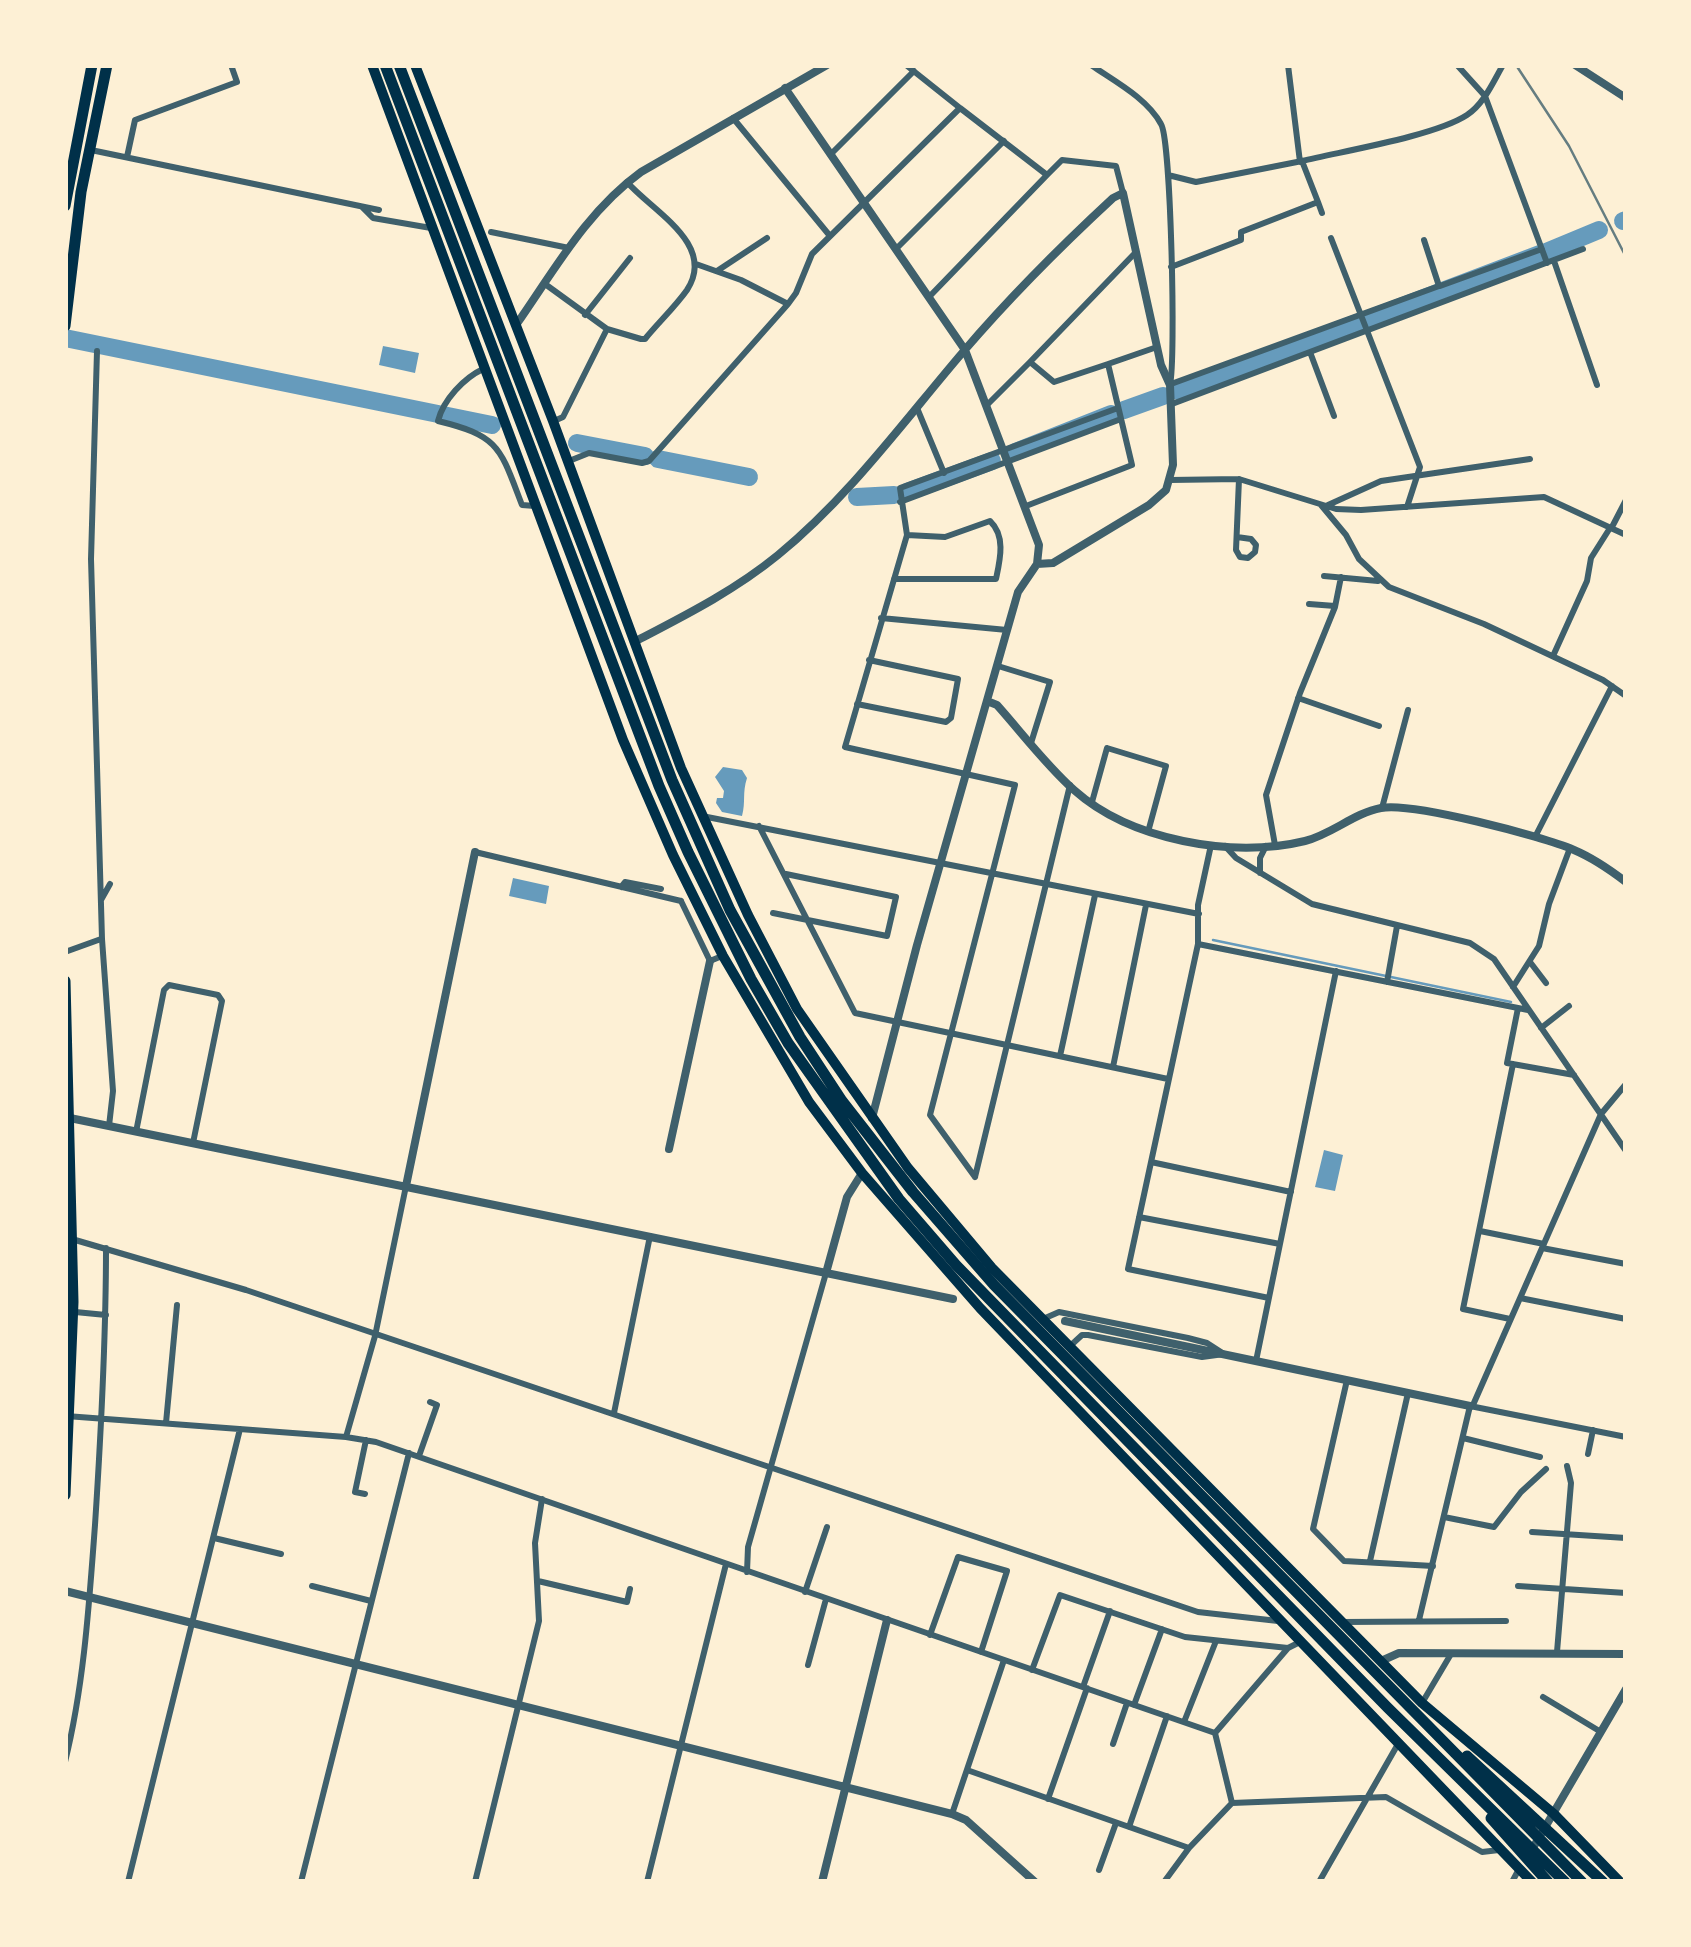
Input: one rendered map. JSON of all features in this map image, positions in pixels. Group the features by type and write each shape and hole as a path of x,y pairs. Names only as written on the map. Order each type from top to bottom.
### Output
{"highway":[{"path":"65,206 92,65"},
{"path":"65,326 82,192 107,65"},
{"path":"386,65 659,786 718,915 788,1043 899,1199 956,1265 1388,1708 1565,1882"},
{"path":"399,65 672,780 730,910 800,1037 842,1100 913,1192 994,1285 1582,1882"},
{"path":"65,982 73,1302 65,1494"},
{"path":"1428,1726 1475,1762 1603,1882"},
{"path":"1470,1789 1522,1857 1548,1882"}],"main road":[{"path":"372,65 623,740 724,956 809,1102 862,1173 994,1322 1532,1882"},
{"path":"415,65 554,421 701,816 798,1009 872,1118 944,1213 1042,1319 1422,1702 1554,1814 1620,1882"}],"street":[{"path":"127,158 135,120 237,82 230,65"},
{"path":"516,325 592,216 627,182 827,65"},
{"path":"906,65 1047,175"},
{"path":"1037,564 1053,563 1149,505 1162,495 1170,480 1167,144 1160,122 1140,100 1091,65"},
{"path":"1288,65 1301,162 1322,213"},
{"path":"1457,65 1484,96 1597,385"},
{"path":"1168,175 1196,182 1301,162 1438,128 1466,116 1503,65"},
{"path":"1575,65 1626,98"},
{"path":"832,154 914,71"},
{"path":"785,88 965,350 1039,541 1037,564 1018,592 872,1118"},
{"path":"1614,90 1626,90"},
{"path":"568,462 589,454 649,462 788,304 812,254 960,108"},
{"path":"733,118 830,236"},
{"path":"896,249 1004,141"},
{"path":"65,144 379,210"},
{"path":"929,297 1062,160 1116,166 1171,394"},
{"path":"545,284 607,329 645,339 661,313 688,288 696,264 688,243 627,182"},
{"path":"634,642 703,606 776,556 826,512 1054,252 1123,193"},
{"path":"1171,267 1241,240 1241,232 1318,202"},
{"path":"363,207 373,218 431,228"},
{"path":"491,232 569,248"},
{"path":"717,270 768,238"},
{"path":"1331,238 1420,467 1406,507"},
{"path":"1424,240 1440,286"},
{"path":"1171,394 1362,314 1542,249"},
{"path":"1171,394 1310,352 1583,250"},
{"path":"988,404 1136,252"},
{"path":"585,315 630,258"},
{"path":"696,264 788,304"},
{"path":"554,421 563,417 607,329"},
{"path":"1030,362 1054,382 1157,348"},
{"path":"97,351 91,559 102,938 112,1091 109,1126"},
{"path":"1310,352 1334,416"},
{"path":"1026,506 1132,465 1108,364"},
{"path":"483,369 467,380 439,416 469,428 494,445 504,458 522,504 534,506"},
{"path":"917,408 944,473"},
{"path":"1070,785 975,1177 930,1115 1015,785 845,747 907,536 900,488 1118,408"},
{"path":"900,502 1120,418"},
{"path":"1323,505 1381,481 1530,460"},
{"path":"1170,480 1240,480 1323,505 1360,510 1544,497 1626,535"},
{"path":"1237,536 1240,480"},
{"path":"1553,656 1587,581 1591,558 1626,500"},
{"path":"1323,505 1379,581"},
{"path":"894,579 996,579 1000,537 998,528 990,521 944,537 907,536"},
{"path":"1324,576 1379,581 1553,656 1626,696"},
{"path":"1260,872 1260,858 1271,845 1266,795 1298,698 1335,606 1341,577"},
{"path":"1308,604 1335,606"},
{"path":"881,618 1008,630"},
{"path":"857,704 946,722 951,718 958,679 870,660"},
{"path":"998,666 1050,682 1031,744"},
{"path":"1534,837 1612,686"},
{"path":"1298,698 1380,726"},
{"path":"987,701 997,705 1070,785 1147,834 1211,845 1271,845 1321,836 1382,808 1412,808 1570,848 1626,882"},
{"path":"1382,808 1395,737 1408,710"},
{"path":"1092,802 1107,748 1166,766 1147,834"},
{"path":"701,816 1198,914"},
{"path":"758,826 855,1013 1168,1079"},
{"path":"1211,845 1198,914 1198,944 1128,1269 1268,1298"},
{"path":"1224,845 1236,858 1312,904 1454,938 1481,949 1494,959 1626,1151"},
{"path":"1513,987 1539,946 1549,904 1570,848"},
{"path":"346,1437 375,1336 475,852 681,901"},
{"path":"773,913 887,936 896,897 784,874"},
{"path":"621,887 625,882 660,889"},
{"path":"101,901 110,884"},
{"path":"681,901 692,891"},
{"path":"1060,1056 1095,894"},
{"path":"669,1149 710,961 681,901"},
{"path":"1113,1067 1146,904"},
{"path":"1386,982 1397,926"},
{"path":"65,952 102,938"},
{"path":"1198,944 1528,1010"},
{"path":"710,961 724,956"},
{"path":"1530,962 1546,983"},
{"path":"1256,1361 1336,972"},
{"path":"136,1132 164,990 169,985 218,995 222,1001 193,1143"},
{"path":"1541,1028 1570,1006"},
{"path":"1518,1008 1507,1062 1574,1075"},
{"path":"1510,1320 1463,1309 1513,1064"},
{"path":"1419,1620 1472,1406 1601,1114 1626,1084"},
{"path":"858,1098 866,1099 878,1092"},
{"path":"65,1117 953,1299"},
{"path":"1151,1162 1291,1192"},
{"path":"747,1572 748,1547 826,1272 848,1197 862,1173"},
{"path":"1139,1216 1280,1244"},
{"path":"1480,1231 1626,1264"},
{"path":"614,1414 650,1236"},
{"path":"65,1237 246,1290 1198,1612 1280,1621"},
{"path":"65,1762 78,1707 90,1596 102,1418 106,1248"},
{"path":"1520,1298 1626,1319"},
{"path":"166,1423 177,1304"},
{"path":"65,1311 106,1315"},
{"path":"1042,1319 1060,1312 1188,1338 1207,1343 1224,1354"},
{"path":"1065,1321 1626,1437"},
{"path":"1069,1347 1088,1334 1202,1357 1224,1354"},
{"path":"1347,1380 1312,1529 1344,1561 1433,1566"},
{"path":"1370,1562 1408,1393"},
{"path":"418,1456 437,1405"},
{"path":"65,1416 366,1440 1216,1732"},
{"path":"128,1882 240,1429"},
{"path":"1588,1454 1593,1430"},
{"path":"1463,1438 1540,1456"},
{"path":"365,1494 351,1491 366,1440"},
{"path":"301,1882 409,1452"},
{"path":"1557,1652 1571,1483 1567,1466"},
{"path":"1444,1517 1494,1527 1520,1492 1546,1469"},
{"path":"475,1882 539,1621 535,1543 542,1500"},
{"path":"805,1592 823,1549 827,1527"},
{"path":"1532,1532 1626,1538"},
{"path":"213,1538 280,1554"},
{"path":"930,1634 958,1556 1007,1571 981,1652"},
{"path":"648,1882 726,1564"},
{"path":"538,1581 627,1602 630,1589"},
{"path":"312,1586 371,1601"},
{"path":"1518,1586 1626,1593"},
{"path":"65,1591 952,1814 966,1820 1035,1882"},
{"path":"1032,1670 1058,1596 1185,1637 1288,1648"},
{"path":"808,1666 826,1599"},
{"path":"1048,1799 1110,1612"},
{"path":"822,1882 887,1620"},
{"path":"1342,1622 1506,1621"},
{"path":"1113,1744 1162,1628"},
{"path":"1184,1722 1216,1640"},
{"path":"1216,1732 1288,1648 1300,1642"},
{"path":"1422,1702 1452,1652"},
{"path":"1381,1661 1399,1653 1626,1654"},
{"path":"812,1655 822,1658"},
{"path":"952,1814 1004,1660"},
{"path":"1512,1882 1602,1732 1622,1706 1626,1689"},
{"path":"1543,1697 1563,1704 1602,1732"},
{"path":"1129,1828 1168,1716"},
{"path":"1216,1732 1232,1803"},
{"path":"1319,1882 1398,1743"},
{"path":"966,1770 1189,1848"},
{"path":"1164,1882 1189,1848 1232,1803 1386,1797 1482,1852 1500,1850"},
{"path":"1099,1870 1116,1823"}],"water":[{"path":"383,346 419,353 415,373 379,365"},
{"path":"723,767 742,770 747,778 742,816 722,812 716,803 717,798 723,798 724,791 715,777"},
{"path":"513,878 549,886 546,904 509,896"},
{"path":"1324,1150 1343,1155 1335,1191 1315,1187"}],"waterway":[{"path":"1546,252 1599,230"},
{"path":"1369,319 1540,254"},
{"path":"1178,391 1357,323"},
{"path":"65,338 492,425"},
{"path":"1124,410 1163,396"},
{"path":"1015,452 1111,414"},
{"path":"577,443 645,456"},
{"path":"658,459 749,477"},
{"path":"907,492 992,461"},
{"path":"857,497 894,495"},
{"path":"1213,940 1511,1002"}],"railway":[{"path":"1516,65 1569,146 1626,257"}]}
